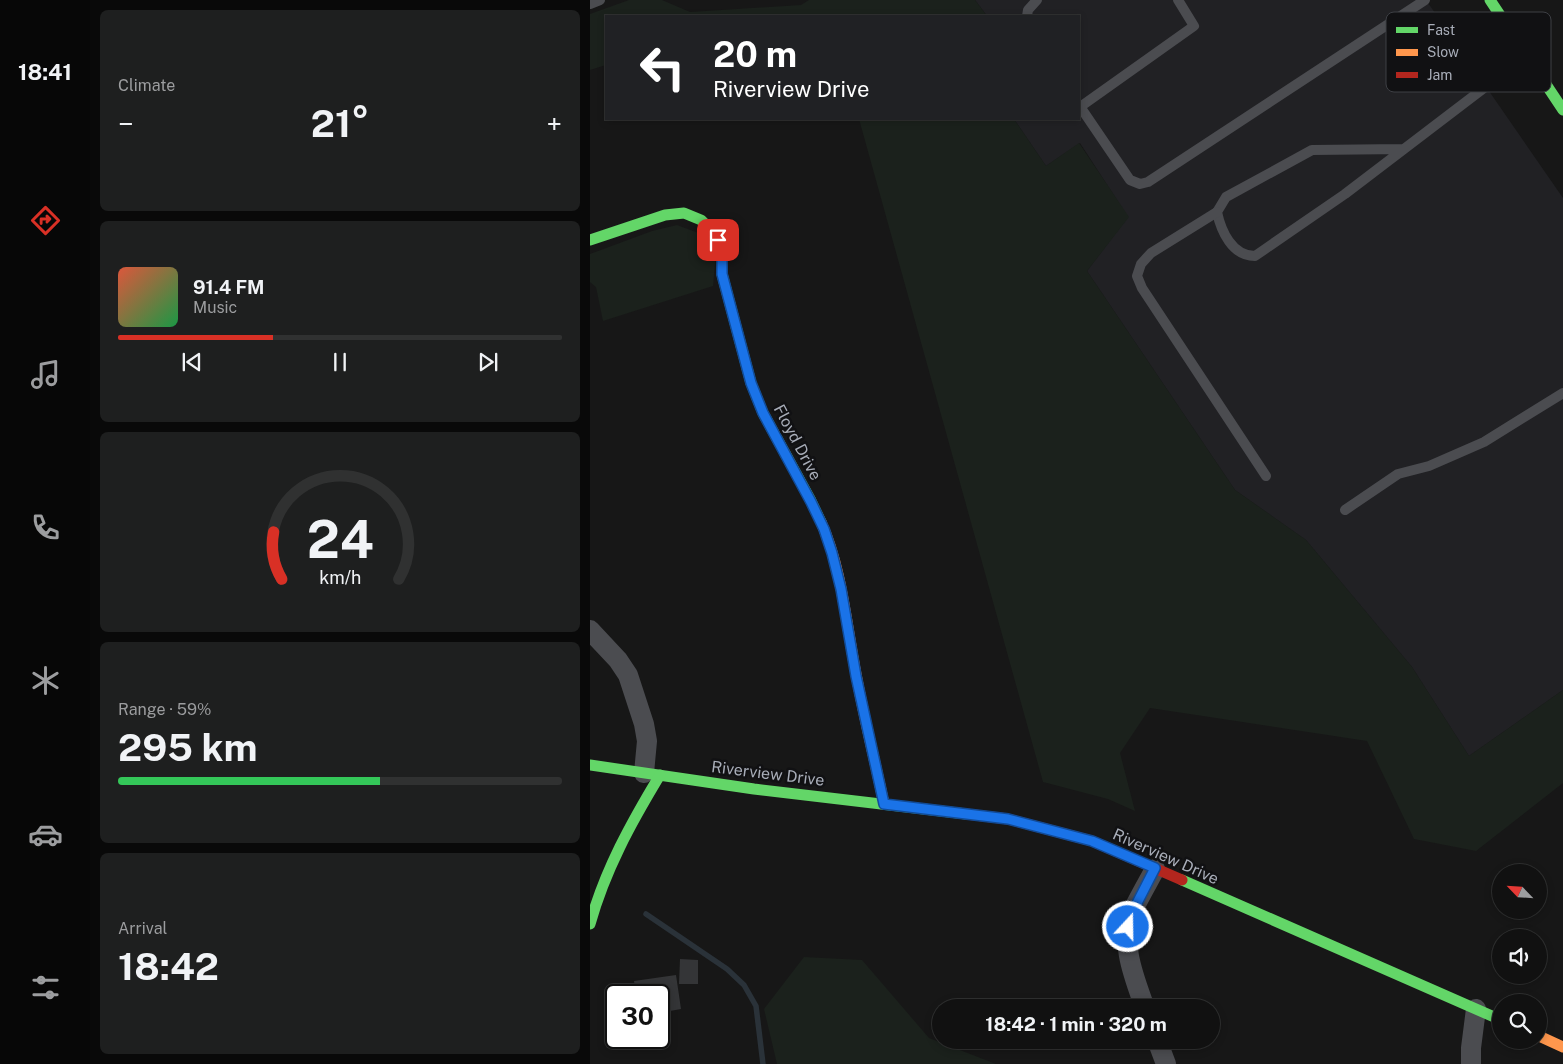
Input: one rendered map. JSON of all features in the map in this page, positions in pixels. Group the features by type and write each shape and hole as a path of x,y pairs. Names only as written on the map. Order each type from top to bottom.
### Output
{"main road":[{"path":"1490,0 1498,12"},
{"path":"1551,92 1563,110"},
{"name":"Floyd Drive","path":"590,240 665,215 684,213 701,220 718,240 722,249 722,274 751,383 763,413 824,529 832,553 841,589 856,676 884,804"},
{"name":"Riverview Drive","path":"590,765 754,789 1008,819 1092,841 1492,1016"},
{"path":"590,924 594,906 652,774"},
{"path":"1547,1040 1563,1047"}],"street":[{"path":"590,630 618,660 628,675 644,724 652,774"},
{"path":"1142,999 1130,968 1128,927 1133,911 1155,868"},
{"path":"1471,1064 1476,1009"},
{"path":"1160,1049 1166,1064"}],"lane":[{"path":"590,4 600,0"},
{"path":"1026,15 1028,10 1037,0"},
{"path":"1080,105 1194,26 1178,0"},
{"path":"1407,12 1425,0"},
{"path":"1080,107 1130,180 1140,184 1148,182 1386,26"},
{"path":"1217,212 1220,227 1233,246 1245,256 1255,256 1345,194 1478,92"},
{"path":"1266,476 1142,288 1136,276 1141,264 1151,253 1217,212 1226,197 1312,150 1403,149"},
{"path":"1345,510 1398,474 1429,466 1484,442 1563,393"}],"shaded area":[{"path":"629,0 662,0 690,12 801,5 809,0 975,0 986,15 605,15 605,65 590,70 590,14"},
{"path":"975,0 1426,0 1434,12 1386,12 1386,92 1490,92 1563,198 1563,690 1469,756 1412,667 1306,540 1235,490 1087,271 1128,217 1080,143 1046,166 1015,120 1080,120 1080,15 986,15"},
{"path":"859,120 1015,120 1046,166 1079,143 1129,217 1087,271 1235,490 1306,540 1412,667 1469,756 1563,690 1563,783 1476,851 1414,839 1367,741 1150,708 1120,753 1135,811 1108,799 1043,782"},
{"path":"677,225 717,240 713,286 603,321 596,287 590,282 590,254 652,231"},
{"path":"804,957 862,960 932,1039 932,1049 957,1049 996,1064 777,1064 764,1009"}],"building":[{"path":"680,959 698,960 698,984 679,984"},
{"path":"676,975 681,1009 670,1011 670,984 634,984 634,981"}],"waterway":[{"path":"646,914 727,969 744,985 756,1006 763,1064"}],"traffic: fast":[{"path":"1490,0 1498,12"},
{"path":"1551,92 1563,110"},
{"path":"590,240 665,215 684,213 701,220 713,232 722,249 722,274 751,383 763,413 821,522"},
{"path":"590,765 754,789 966,814"},
{"path":"590,924 611,866 660,775"},
{"path":"1182,880 1492,1016"}],"traffic: slow":[{"path":"821,522 839,577 852,655 884,804"},
{"path":"1547,1040 1563,1047"}],"traffic: jam":[{"path":"966,814 1008,819 1092,841 1182,880"}],"route":[{"path":"718,240 722,249 722,274 751,383 763,413 824,529 832,553 841,589 856,676 884,804 1008,819 1092,841 1155,868 1133,911 1128,927"}]}
